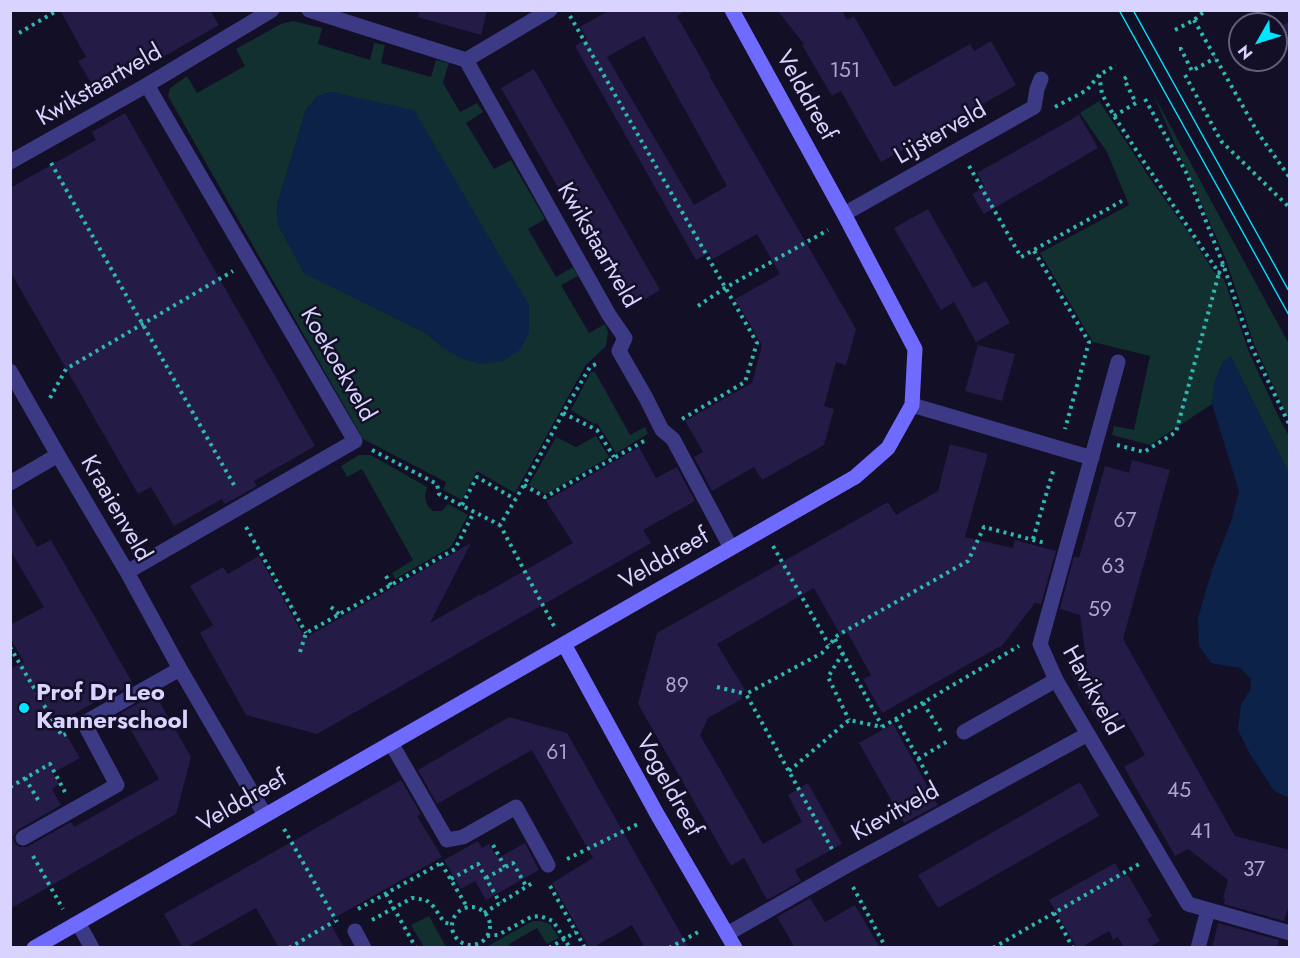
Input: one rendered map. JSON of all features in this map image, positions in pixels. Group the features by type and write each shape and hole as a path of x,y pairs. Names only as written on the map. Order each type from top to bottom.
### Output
{"street":[{"name":"Kwikstaartveld","path":"10,162 147,85 255,15 272,10"},
{"path":"309,10 466,60 550,10"},
{"name":"Velddreef","path":"34,948 855,477 888,448 912,405 915,349 732,10"},
{"name":"Kwikstaartveld","path":"466,60 609,315 625,338 619,351 662,430 673,440 731,548"},
{"path":"1034,107 1041,79"},
{"name":"Koekoekveld","path":"127,572 355,441 147,85"},
{"name":"Lijsterveld","path":"845,217 1034,107"},
{"name":"Havikveld","path":"1118,362 1040,644 1056,680 1188,904 1290,933"},
{"name":"Kraaienveld","path":"10,371 127,572 180,669 269,813"},
{"path":"912,405 1092,458"},
{"path":"10,483 58,455"},
{"name":"Vogeldreef","path":"564,644 657,814 735,948"},
{"path":"23,838 117,785 84,723 180,669"},
{"path":"964,732 1056,680"},
{"name":"Kievitveld","path":"727,934 1088,734"},
{"path":"391,743 447,840 463,837 516,807 548,865"},
{"path":"1198,948 1208,910"},
{"path":"75,924 92,948"},
{"path":"355,931 364,948"}],"path":[{"path":"19,33 58,10"},
{"path":"524,485 545,497 746,382 757,343 567,10"},
{"path":"1175,30 1194,20 1206,10"},
{"path":"1194,20 1258,133 1290,178"},
{"path":"1179,50 1181,49 1192,71 1215,58"},
{"path":"1034,107 1053,108 1088,90 1099,75 1116,64"},
{"path":"1099,75 1102,94 1114,116 1219,273"},
{"path":"1114,116 1136,103 1124,80 1130,75"},
{"path":"1185,75 1221,141 1290,208"},
{"path":"1145,99 1187,174 1223,264 1251,346 1290,426"},
{"path":"41,145 143,324 306,633"},
{"path":"960,150 1021,257 1122,201"},
{"path":"698,306 845,217"},
{"path":"1033,540 1089,342 1034,250"},
{"path":"32,409 50,398 66,369 250,261"},
{"path":"1097,440 1144,452 1176,432 1223,264"},
{"path":"500,525 590,367 619,351"},
{"path":"563,413 597,430 614,457"},
{"path":"355,441 437,484 439,494 500,525 564,644"},
{"path":"462,505 477,477 515,499"},
{"path":"300,652 306,633 455,549 474,512"},
{"path":"717,687 746,694 822,653 838,635 968,561 984,527 1066,550"},
{"path":"764,529 829,645"},
{"path":"386,576 391,585"},
{"path":"331,607 339,614"},
{"path":"849,720 882,727 1042,632"},
{"path":"835,639 882,727"},
{"path":"10,647 62,736 84,723"},
{"path":"843,653 828,677 849,720"},
{"path":"746,694 886,948"},
{"path":"923,703 948,741"},
{"path":"896,719 948,811"},
{"path":"789,771 849,720"},
{"path":"918,759 964,732"},
{"path":"10,787 50,764 75,809"},
{"path":"26,778 51,822"},
{"path":"269,813 336,921 355,931"},
{"path":"23,838 75,924"},
{"path":"356,909 441,863 447,840"},
{"path":"993,948 1158,853"},
{"path":"441,863 467,907"},
{"path":"486,878 513,863 526,886"},
{"path":"451,879 478,864 500,903"},
{"path":"549,885 585,948"},
{"path":"386,894 416,948"},
{"path":"394,908 412,898 426,900 444,922 452,925"},
{"path":"467,907 474,907 480,909 488,918 490,930 478,944 465,946 456,938 452,925 456,914 467,907"},
{"path":"1054,913 1073,948"},
{"path":"289,948 346,915"},
{"path":"487,936 498,935 531,917 540,916 553,921 570,948"},
{"path":"669,948 719,920"},
{"path":"549,948 576,932"}],"green space":[{"path":"293,21 322,28 318,44 370,60 374,43 385,45 381,63 431,77 436,60 449,63 443,83 460,112 477,103 483,112 466,123 494,169 511,160 545,219 528,229 556,277 573,267 578,276 561,285 589,333 605,324 608,332 606,346 585,366 515,493 477,471 462,500 443,490 446,482 363,439 168,96 170,88 187,76 197,93 245,66 236,49 281,24","holes":["331,92 356,98 529,305 528,317 442,347 426,333 304,273 278,224 277,205 306,110 318,96"]},
{"path":"1153,94 1289,344 1289,420 1254,344 1225,257"},
{"path":"1099,101 1214,272 1224,279 1249,352 1289,436 1289,474 1231,357 1223,362 1215,381 1212,404 1150,445 1112,435 1114,426 1134,430 1150,356 1093,342 1040,253 1129,205 1107,152 1080,113"},
{"path":"591,372 595,372 630,435 645,427 648,434 616,453 597,423 594,424 571,410"},
{"path":"596,436 609,457 546,494 529,485 556,437 576,447"},
{"path":"359,455 371,455 427,487 425,496 427,505 433,511 442,511 448,504 468,515 451,547 395,579 392,573 413,560 362,469 347,477 341,466"},
{"path":"429,916 446,947 424,947 411,925"},
{"path":"533,921 550,924 559,938 547,944 537,928 509,944 510,947 486,947"}],"water":[{"path":"331,92 414,110 529,305 529,332 520,350 503,361 480,364 460,358 442,347 426,333 304,273 278,224 277,205 306,110 318,96"},
{"path":"1231,356 1289,474 1289,798 1274,791 1250,754 1238,730 1241,704 1250,690 1251,679 1240,668 1211,663 1199,646 1198,618 1212,570 1232,519 1239,491 1212,404 1215,381 1223,362"}],"building":[{"path":"60,10 210,10 219,25 98,94 78,61 86,57"},
{"path":"419,10 487,10 481,35 418,17"},
{"path":"610,10 687,10 677,16 856,329 846,365 836,362 824,406 834,409 824,445 762,480 754,467 712,491 694,457 703,452 685,421 752,383 762,345 735,299 780,274 757,234 713,259 709,253 696,260 575,46 587,39 580,27","holes":["644,36 727,186 694,205 607,57"]},
{"path":"777,10 842,10 847,20 854,16 894,87 970,44 974,51 991,41 1016,85 983,104 985,107 946,131 915,146 913,144 881,162 841,91 832,96 802,45 804,44"},
{"path":"1290,21 1290,49 1288,50 1288,22"},
{"path":"534,69 660,290 628,310 501,88"},
{"path":"125,113 315,446 254,481 257,486 243,494 225,504 222,499 174,526 151,487 138,494 10,271 10,188 96,140 92,132"},
{"path":"1079,115 1098,148 984,214 972,194 985,187 977,173"},
{"path":"928,209 973,288 986,281 1010,323 976,342 954,302 941,310 894,228"},
{"path":"978,345 1015,354 1002,401 965,391"},
{"path":"950,444 988,454 965,537 1013,548 1015,540 1056,551 1041,604 1035,603 1001,647 882,713 863,679 871,675 847,632 841,636 814,588 717,644 745,690 739,693 742,699 708,718 700,735 763,844 802,822 788,795 808,783 842,844 795,870 801,881 767,900 744,858 731,866 638,704 657,633 888,502 896,515 938,491"},
{"path":"639,447 656,478 677,467 695,501 643,530 651,543 317,734 246,715 200,633 213,625 190,586 223,567 228,574 259,556 305,638 471,543 430,623 573,543 546,501"},
{"path":"1132,460 1170,470 1123,639 1235,836 1290,850 1290,901 1284,921 1224,904 1225,898 1223,898 1228,880 1188,849 1175,856 1124,767 1145,755 1124,718 1103,730 1071,674 1087,665 1080,615 1060,609 1074,556 1079,558 1105,466 1129,473"},
{"path":"10,501 37,547 51,540 133,684 59,722 80,758 53,773 59,784 52,789 61,805 18,830 13,837 15,843 19,847 27,847 71,822 74,827 159,779 121,713 155,694 191,757 176,814 10,909 10,669 24,662 10,638 10,625 44,607 10,550"},
{"path":"509,717 567,733 689,948 645,948 632,925 589,948 552,883 593,858 532,750 437,804 418,770"},
{"path":"893,724 938,805 904,823 859,743"},
{"path":"401,780 421,814 417,816 442,857 329,921 344,948 279,948 256,908 183,948 164,914"},
{"path":"1080,782 1099,816 938,908 918,875"},
{"path":"478,841 482,848 489,844 498,858 525,843 539,870 486,900 475,881 461,889 444,860"},
{"path":"1115,863 1123,877 1128,875 1152,916 1147,919 1160,941 1148,948 1124,948 1118,937 1113,940 1109,931 1077,948 1049,900"},
{"path":"810,898 825,922 855,905 880,948 795,948 777,917"},
{"path":"1218,923 1279,940 1277,948 1212,948"}],"tram line":[{"path":"1119,10 1290,317"},
{"path":"1133,10 1290,293"}],"place":[{"name":"Prof Dr Leo Kannerschool","path":"24,708"}]}
